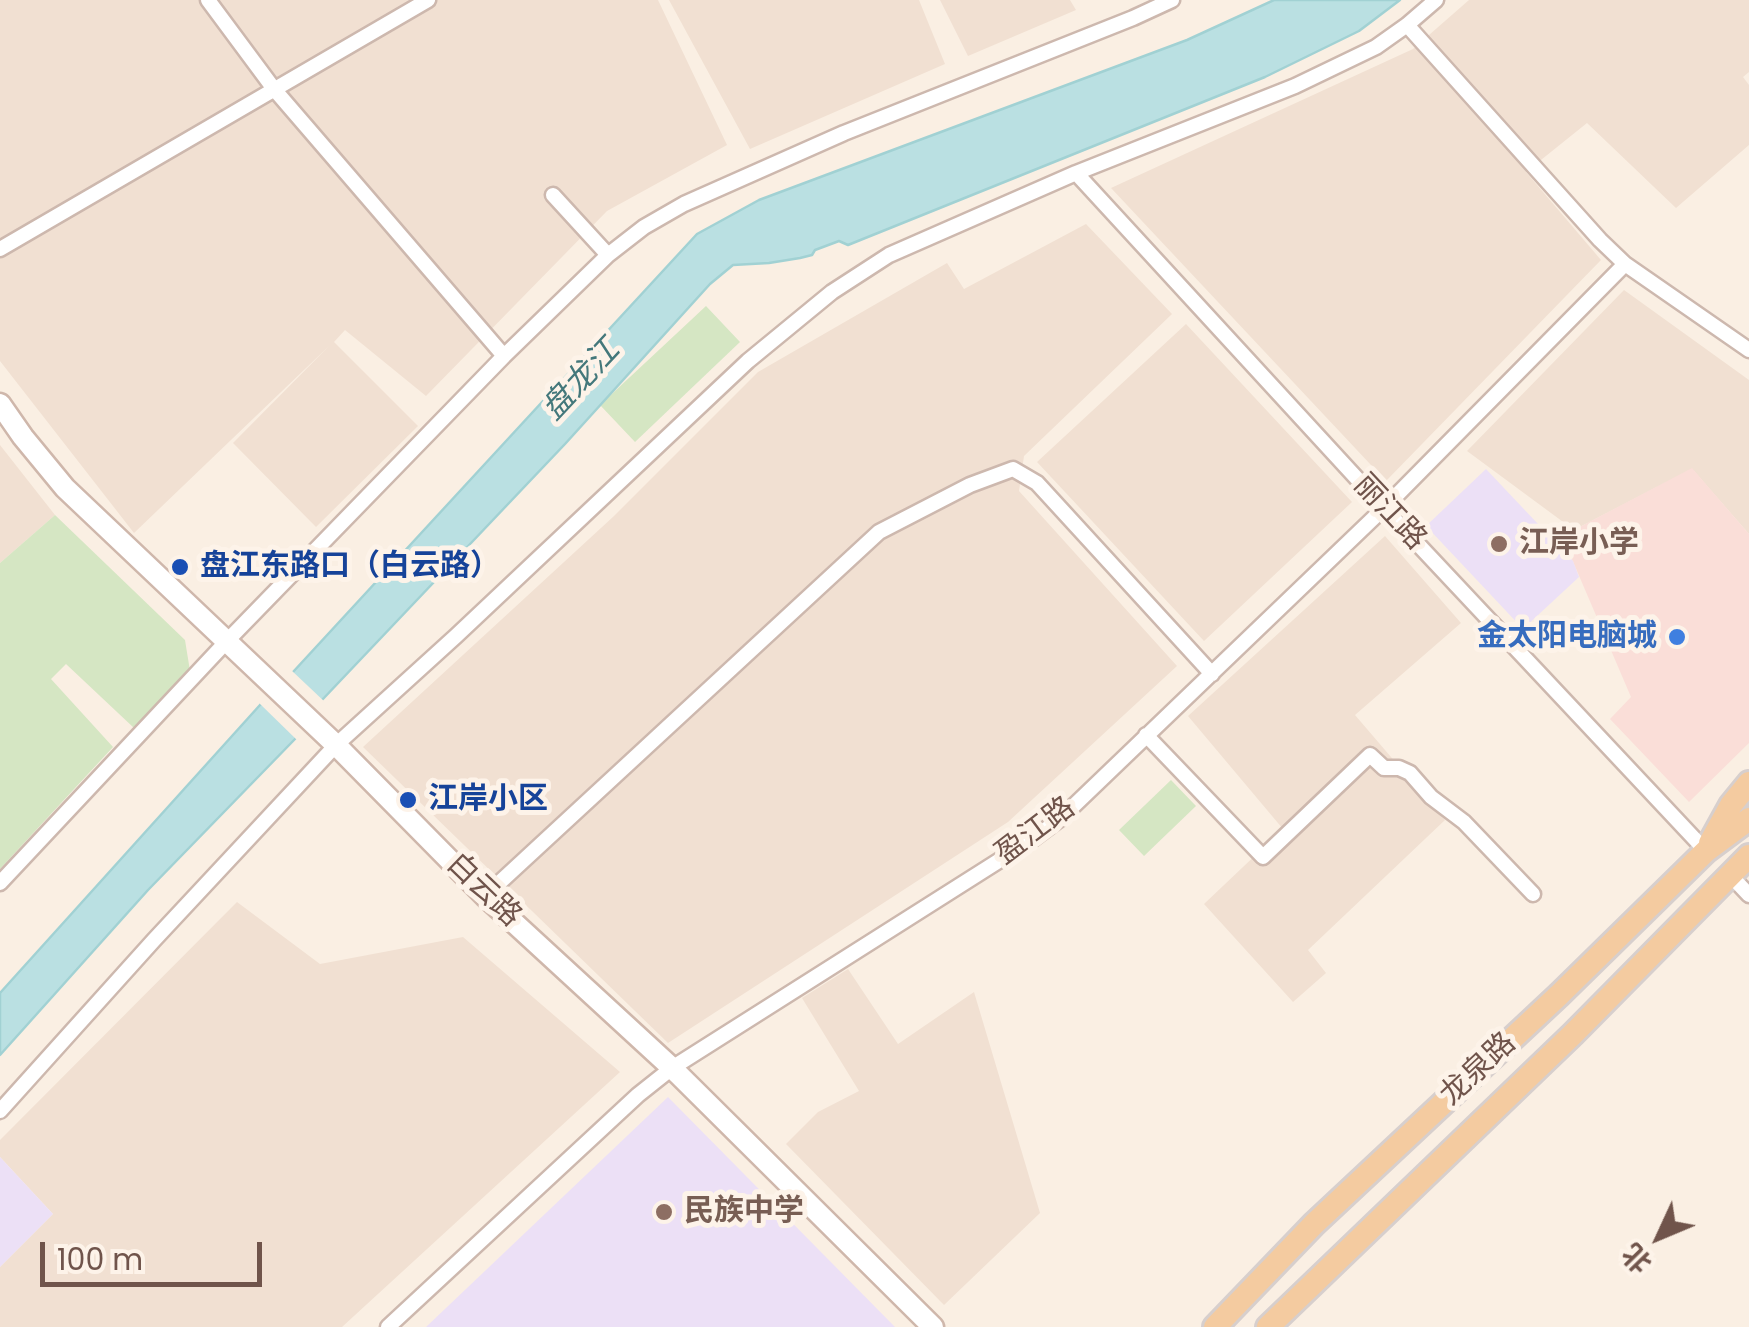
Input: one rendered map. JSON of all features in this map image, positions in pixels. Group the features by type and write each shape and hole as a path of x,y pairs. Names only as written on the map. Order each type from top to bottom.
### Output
{"main road":[{"name":"白云路","path":"0,404 64,488 336,746 486,896 672,1068 933,1327"},
{"path":"1706,850 1731,805 1749,783"},
{"path":"1706,850 1749,800"},
{"name":"龙泉路","path":"1215,1327 1314,1224 1559,995 1706,850 1749,819"},
{"name":"龙泉路","path":"1268,1327 1573,1034 1749,856"}],"street":[{"path":"208,0 274,88 504,356"},
{"path":"0,249 428,0"},
{"path":"0,882 504,356 608,256 644,227 684,204 844,133 1172,0"},
{"path":"0,1111 336,746 735,374 832,292 889,255 1076,173 1295,86 1376,47 1436,0"},
{"path":"1407,25 1624,264 1749,350"},
{"name":"丽江路","path":"1076,173 1706,850"},
{"path":"553,195 608,256"},
{"name":"盈江路","path":"388,1327 672,1068 1061,818 1384,508 1624,264"},
{"path":"486,896 878,532 970,485 1014,469 1037,482 1212,674"},
{"path":"1146,735 1262,857 1370,755 1384,768 1410,773 1533,894"},
{"path":"1732,876 1749,895"}],"shaded area":[{"path":"0,0 658,0 727,145 607,211 426,396 345,330 334,342 418,426 316,527 233,443 329,346 134,533 0,361"},
{"path":"669,0 919,0 945,64 750,149"},
{"path":"940,0 1070,0 1076,10 968,56"},
{"path":"1469,0 1749,0 1749,72 1743,77 1749,85 1749,145 1676,208 1587,123 1526,172 1601,260 1386,481 1111,188 1413,49"},
{"path":"1086,224 1172,314 1024,456 1019,491 1177,666 1008,822 668,1043 363,747 614,516 758,372 947,263 964,289"},
{"path":"1624,290 1749,380 1749,534 1692,469 1574,530 1467,451"},
{"path":"1186,324 1352,502 1204,641 1037,462"},
{"path":"0,445 55,515 0,563"},
{"name":"金太阳电脑城","path":"1692,468 1749,534 1749,743 1689,802 1610,719 1631,697 1565,543 1574,530"},
{"name":"江岸小学","path":"1486,469 1573,561 1579,577 1523,629 1426,526"},
{"path":"1385,536 1461,623 1355,715 1445,820 1308,950 1326,973 1293,1002 1204,904 1283,829 1188,716"},
{"path":"237,902 320,964 463,937 620,1072 342,1327 0,1327 0,1267 53,1214 0,1157 0,1140"},
{"path":"848,969 898,1044 974,992 1040,1213 944,1305 786,1144 818,1112 859,1091 802,998"},
{"name":"民族中学","path":"668,1097 895,1327 426,1327"},
{"path":"0,1157 53,1214 0,1267"}],"green space":[{"path":"706,306 740,342 635,442 600,405"},
{"path":"55,515 185,640 190,671 134,728 66,664 51,679 113,747 0,869 0,563"},
{"path":"1171,780 1196,806 1144,856 1119,830"}],"water":[{"name":"盘龙江","path":"1274,0 1400,0 1359,31 1265,77 848,245 839,241 800,258 733,265 710,284 565,444 322,700 295,739 148,890 0,1055 0,993 260,705 697,234 759,200 1187,40"}],"pier":[{"path":"290,669 326,703 299,742 257,701"}],"place":[{"name":"江岸小学","path":"1499,544"},
{"name":"盘江东路口（白云路）","path":"180,567"},
{"name":"金太阳电脑城","path":"1677,637"},
{"name":"江岸小区","path":"408,800"},
{"name":"民族中学","path":"664,1212"}]}
